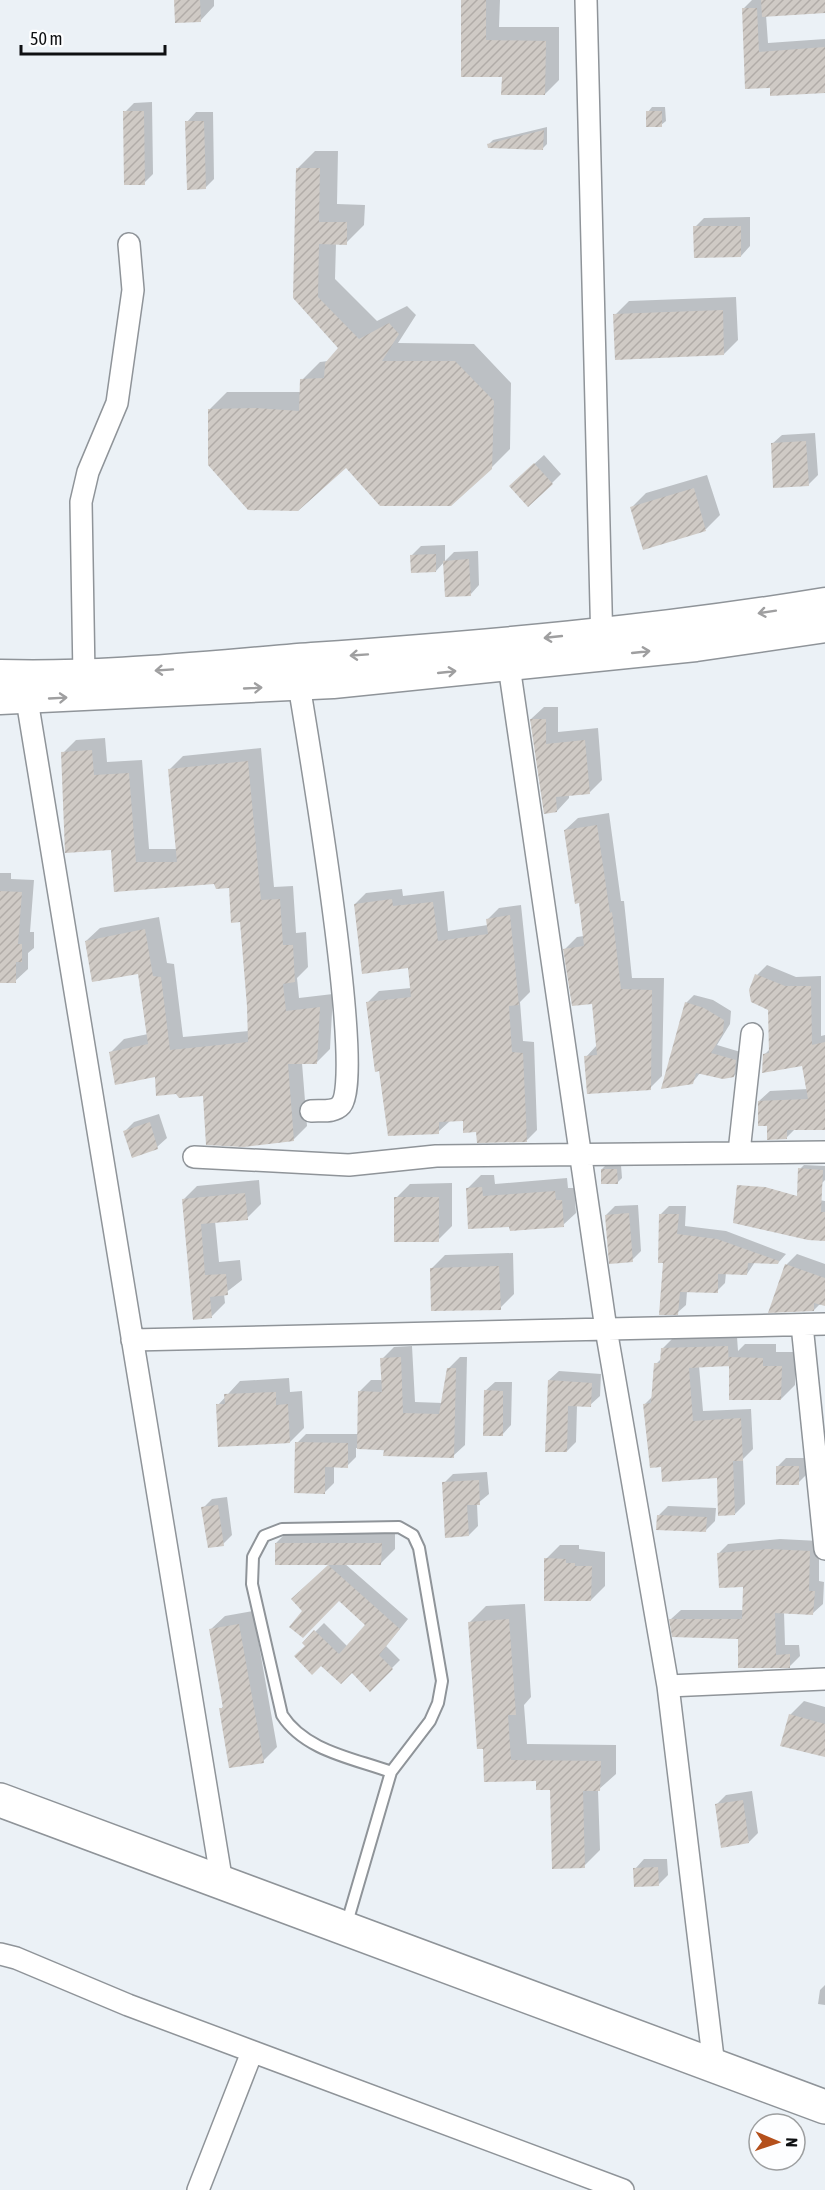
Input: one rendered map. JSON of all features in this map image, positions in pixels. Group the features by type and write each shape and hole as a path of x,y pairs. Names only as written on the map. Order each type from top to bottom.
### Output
{"highway":[{"path":"0,1800 825,2107"}],"main road":[{"path":"14,688 299,685 509,666 601,644 722,620 825,603"},
{"path":"14,688 84,676 387,653 601,644 696,646 825,627"}],"street":[{"path":"586,0 601,644"},
{"path":"84,676 81,502 88,472 117,403 133,290 129,244"},
{"path":"509,666 606,1329 668,1686 714,2066"},
{"path":"299,685 333,904 347,1050 347,1088 342,1104 334,1110 311,1111"},
{"path":"14,688 132,1340 222,1883"},
{"path":"739,1152 752,1034"},
{"path":"194,1157 349,1165 436,1155 825,1152"},
{"path":"802,1324 825,1549"},
{"path":"132,1340 825,1324"},
{"path":"668,1686 825,1679"},
{"path":"0,1954 16,1958 128,2005 252,2052 623,2190"},
{"path":"198,2190 252,2052"}],"lane":[{"path":"345,1929 391,1772 430,1721 438,1703 442,1681 419,1548 413,1535 399,1527 282,1529 264,1536 253,1557 252,1584 282,1715 291,1730 309,1743 391,1772"}],"building":[{"path":"174,0 200,0 201,22 175,23"},
{"path":"461,0 486,0 486,40 546,41 545,95 501,95 502,77 461,77"},
{"path":"761,0 825,0 825,13 762,17"},
{"path":"742,8 757,8 759,52 825,47 825,93 770,96 770,88 745,89"},
{"path":"123,111 144,111 145,185 124,185"},
{"path":"646,111 662,111 662,127 646,127"},
{"path":"185,121 204,121 206,189 187,190"},
{"path":"544,130 543,150 488,148 487,144"},
{"path":"296,168 320,168 319,222 347,222 347,245 319,244 318,297 359,339 389,323 399,334 382,361 455,361 494,401 492,469 451,506 380,506 346,468 298,511 248,510 208,465 208,409 256,408 299,411 300,379 324,378 325,363 338,348 293,298"},
{"path":"693,226 741,226 741,257 694,258"},
{"path":"723,310 724,355 615,360 613,314"},
{"path":"806,441 809,486 773,488 771,443"},
{"path":"534,463 553,484 528,507 509,486"},
{"path":"694,488 706,531 643,550 630,507"},
{"path":"436,554 436,572 411,573 410,555"},
{"path":"469,559 471,596 445,597 443,561"},
{"path":"530,719 546,719 546,744 585,740 590,794 556,797 557,812 544,814"},
{"path":"92,750 94,775 129,773 136,862 177,862 168,769 248,761 261,900 280,899 283,945 293,945 295,982 283,984 286,1011 320,1007 317,1064 288,1064 294,1141 244,1147 206,1145 203,1096 179,1098 176,1094 156,1096 155,1077 115,1085 109,1052 148,1044 138,974 92,982 85,941 145,929 153,976 161,977 170,1050 248,1042 247,1006 240,922 231,923 229,888 216,889 214,884 114,892 111,850 65,853 61,752"},
{"path":"597,825 610,913 612,912 621,989 652,990 651,1090 587,1094 584,1056 597,1055 592,1004 572,1006 563,949 584,946 579,903 575,904 564,830"},
{"path":"0,891 22,892 18,944 22,944 22,962 16,962 16,983 0,983"},
{"path":"392,899 393,906 433,902 438,941 488,934 486,919 510,915 519,1005 509,1006 512,1052 523,1053 527,1142 477,1143 476,1132 463,1133 463,1121 439,1122 439,1134 388,1136 379,1071 375,1072 366,1002 411,997 408,968 362,974 354,904"},
{"path":"755,974 785,986 811,986 812,1045 825,1042 825,1130 787,1130 787,1139 767,1140 767,1126 758,1126 758,1101 808,1099 802,1066 762,1073 763,1054 769,1053 768,1010 751,1002 749,990"},
{"path":"685,1002 704,1008 724,1020 723,1033 711,1053 736,1060 734,1077 723,1079 696,1073 693,1084 661,1089"},
{"path":"150,1122 158,1149 132,1158 123,1131"},
{"path":"798,1168 823,1170 821,1212 825,1212 825,1241 808,1240 733,1223 737,1185 765,1187 797,1196"},
{"path":"601,1169 617,1169 618,1184 601,1184"},
{"path":"482,1187 483,1196 555,1191 556,1200 562,1200 564,1227 510,1231 509,1227 468,1229 466,1188"},
{"path":"245,1193 248,1220 201,1224 205,1275 226,1274 228,1295 210,1297 212,1318 193,1320 182,1199"},
{"path":"394,1197 439,1197 439,1242 394,1242"},
{"path":"629,1213 633,1262 609,1264 605,1215"},
{"path":"659,1214 679,1214 677,1234 717,1239 779,1261 778,1264 748,1263 747,1275 718,1274 718,1293 680,1292 678,1315 659,1315 663,1263 658,1263"},
{"path":"785,1264 825,1278 825,1306 814,1303 814,1311 768,1313"},
{"path":"499,1266 501,1310 431,1311 430,1268"},
{"path":"728,1346 729,1366 689,1368 693,1421 741,1418 743,1461 733,1461 735,1515 718,1516 717,1478 662,1482 661,1467 650,1468 643,1404 651,1403 654,1363 660,1363 661,1348"},
{"path":"401,1357 403,1413 439,1414 447,1368 456,1368 454,1458 383,1456 384,1450 357,1449 358,1391 382,1392 380,1358"},
{"path":"729,1357 763,1358 763,1366 782,1366 781,1400 729,1400"},
{"path":"548,1380 592,1383 591,1407 568,1406 567,1452 545,1452"},
{"path":"484,1390 503,1391 503,1436 483,1436"},
{"path":"276,1392 276,1405 288,1404 290,1443 218,1447 216,1404 225,1404 224,1394"},
{"path":"295,1442 348,1443 348,1468 325,1467 325,1494 294,1493"},
{"path":"776,1466 799,1466 799,1485 776,1485"},
{"path":"479,1480 480,1505 467,1505 469,1536 445,1538 442,1482"},
{"path":"218,1505 224,1546 208,1548 201,1507"},
{"path":"657,1515 707,1517 706,1532 656,1530"},
{"path":"275,1543 382,1543 381,1565 275,1565"},
{"path":"769,1549 810,1551 809,1591 815,1591 813,1615 775,1613 776,1655 790,1654 790,1668 738,1668 738,1639 672,1637 669,1619 742,1619 743,1587 719,1588 717,1553"},
{"path":"544,1558 566,1559 566,1563 575,1563 575,1566 592,1566 591,1601 544,1601"},
{"path":"328,1565 400,1629 379,1655 393,1669 370,1692 352,1673 341,1684 321,1666 312,1675 294,1656 305,1646 302,1643 314,1630 339,1654 365,1625 339,1601 303,1638 289,1627 302,1611 291,1599"},
{"path":"509,1619 516,1715 508,1715 511,1760 601,1761 600,1791 583,1791 585,1868 552,1869 550,1790 536,1790 536,1781 484,1782 483,1749 477,1749 468,1622"},
{"path":"239,1624 264,1763 229,1768 219,1708 223,1708 209,1629"},
{"path":"789,1714 825,1724 825,1757 780,1746"},
{"path":"743,1800 749,1843 721,1848 715,1804"},
{"path":"658,1867 659,1886 634,1887 633,1868"}]}
